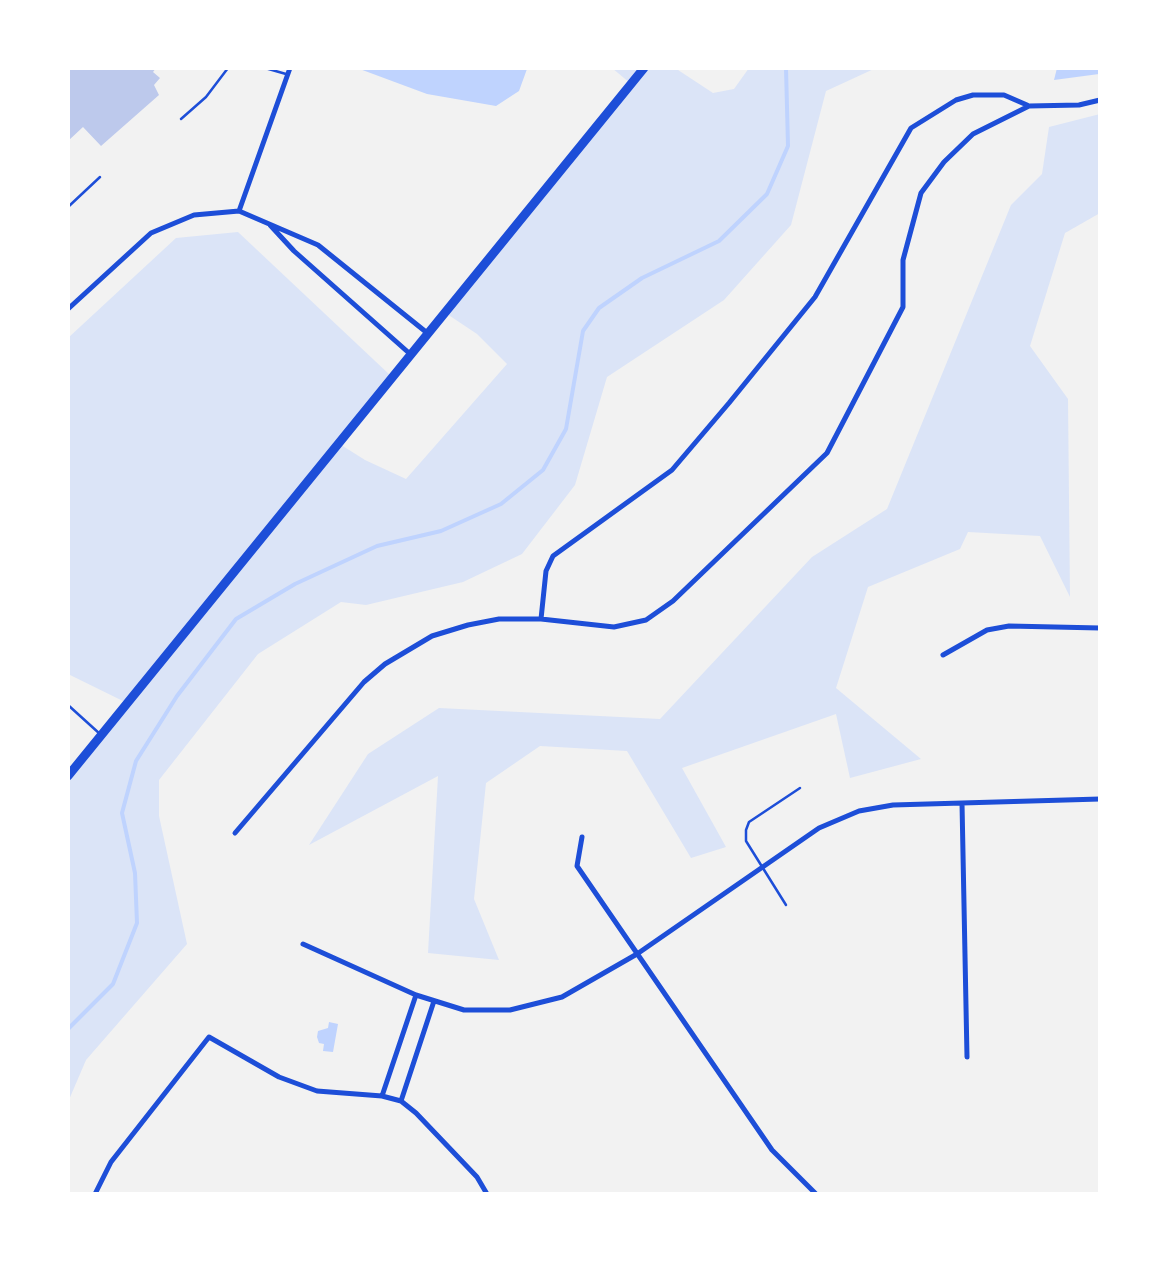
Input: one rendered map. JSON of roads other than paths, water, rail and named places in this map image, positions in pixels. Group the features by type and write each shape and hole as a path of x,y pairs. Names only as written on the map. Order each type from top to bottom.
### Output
{"main road":[{"path":"68,776 644,68"}],"street":[{"path":"239,211 289,71"},
{"path":"542,619 546,571 553,556 672,470 730,403 815,298 911,128 956,100 973,95 1004,94 1029,106"},
{"path":"235,833 364,682 385,664 432,636 499,620 542,619 614,627 646,620 673,602 827,452 902,307 902,260 921,194 944,162 973,134 1029,106 1080,105 1100,100"},
{"path":"68,309 150,233 194,216 239,211 318,245 426,332"},
{"path":"268,223 294,251 410,353"},
{"path":"943,655 987,630 1009,626 1100,628"},
{"path":"303,944 416,996 464,1010 510,1010 562,997 637,954 819,828 859,811 892,805 1100,799"},
{"path":"962,804 966,1057"},
{"path":"582,837 578,866 772,1150 816,1194"},
{"path":"382,1096 416,996"},
{"path":"401,1101 434,1001"},
{"path":"95,1194 111,1162 209,1037 279,1077 316,1091 401,1101 487,1194"}],"lane":[{"path":"180,119 206,98 228,68"},
{"path":"265,68 289,71"},
{"path":"68,207 100,178"},
{"path":"68,705 101,735"},
{"path":"786,905 746,842 749,822 800,788"}],"water":[{"path":"357,68 527,69 519,91 496,106 427,94"},
{"path":"1057,68 1100,68 1100,71 1054,80"},
{"path":"329,1022 338,1024 333,1052 323,1051 324,1044 317,1037"}],"waterway":[{"path":"68,1029 113,984 137,923 135,873 122,813 136,761 177,696 236,619 295,584 377,546 441,531 501,504 543,470 566,429 583,331 599,308 642,278 719,241 767,194 788,146 786,68"}]}
